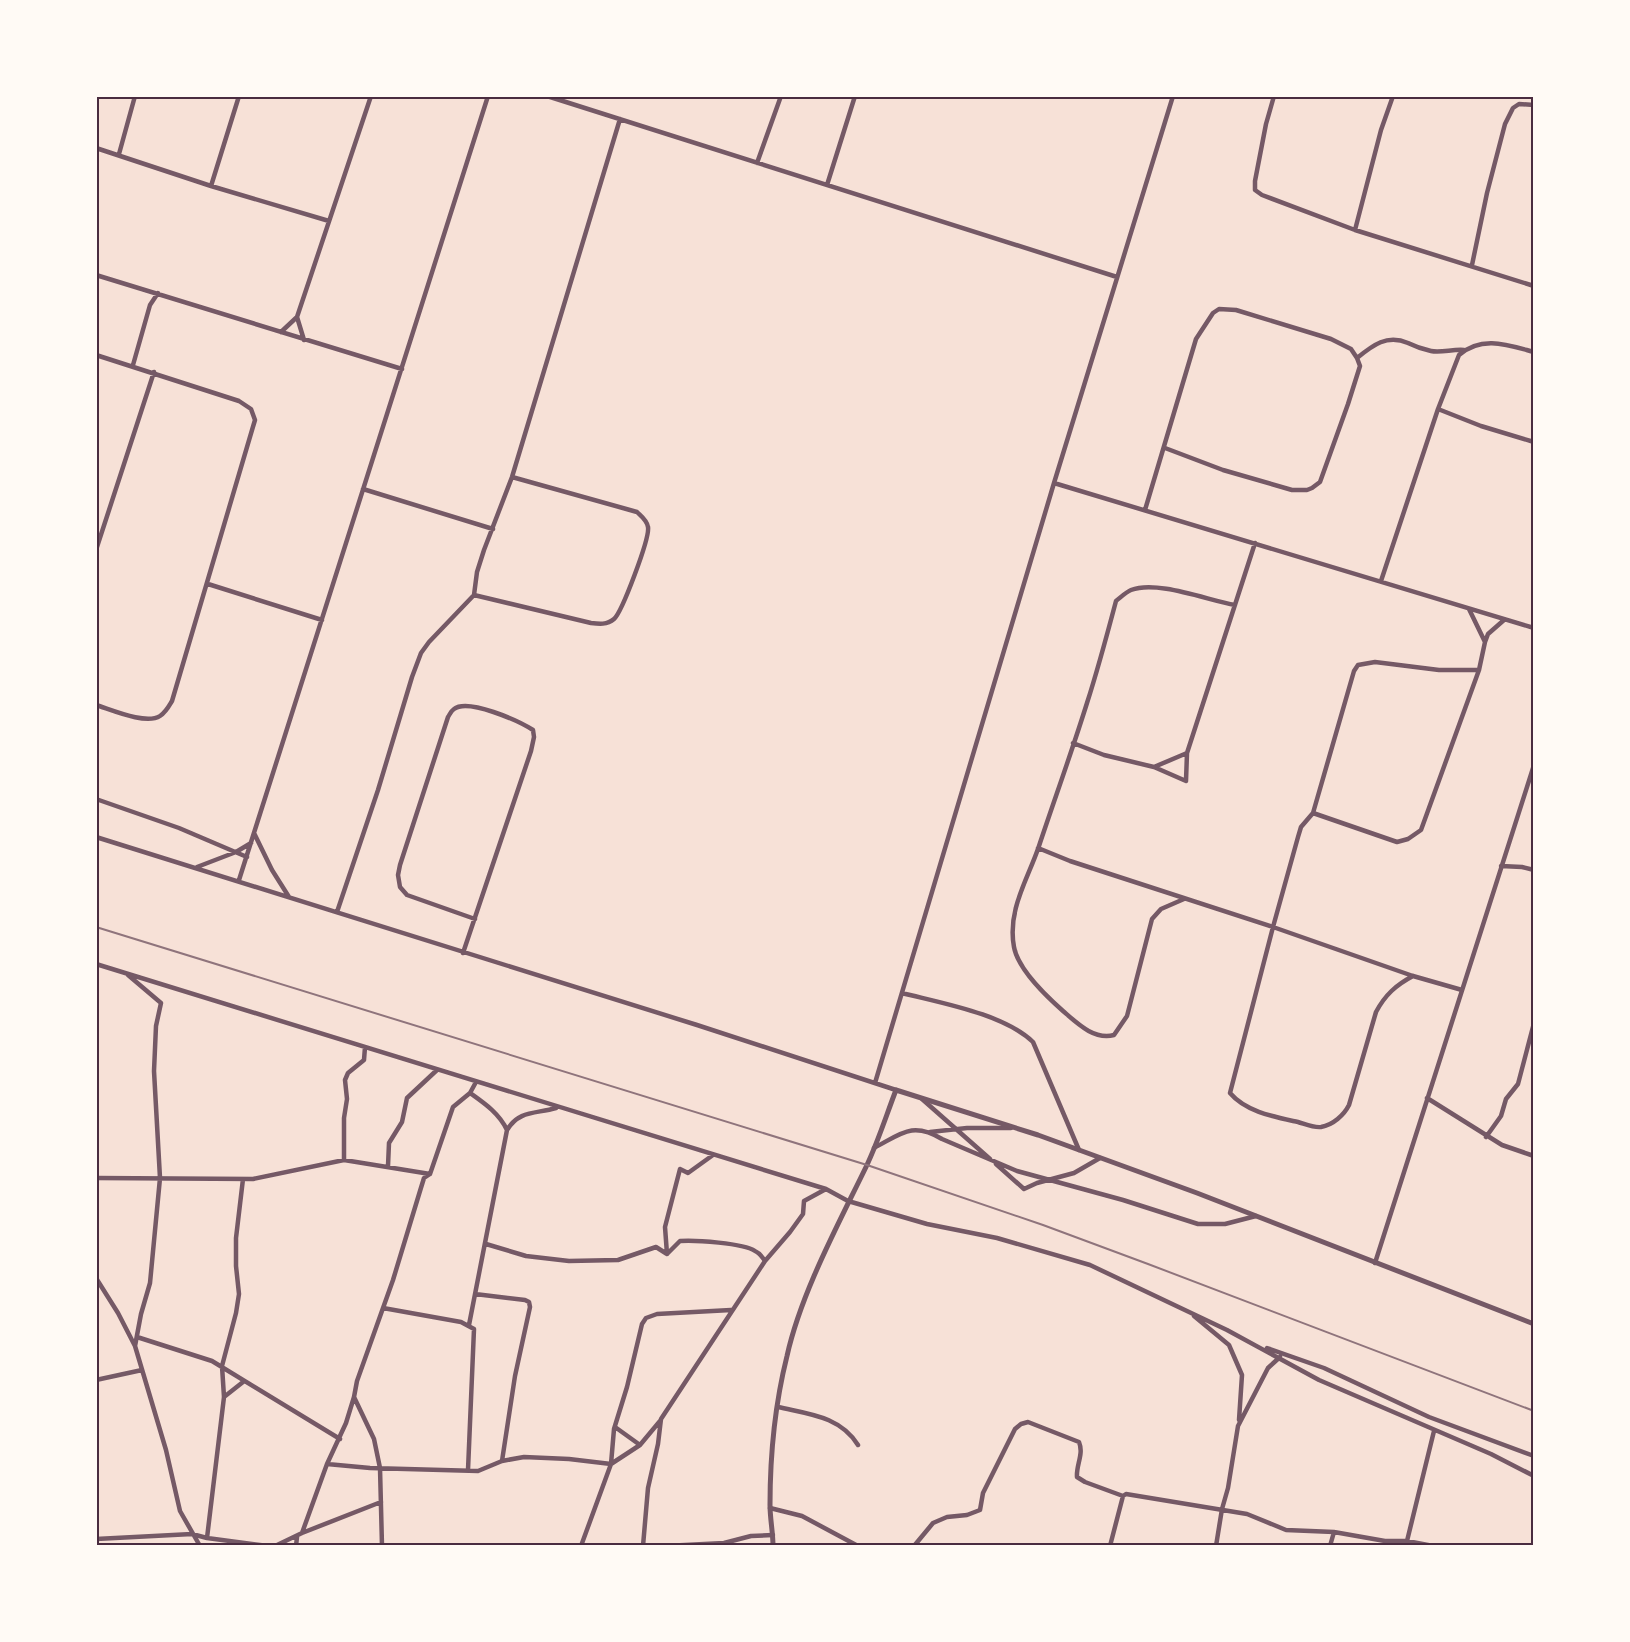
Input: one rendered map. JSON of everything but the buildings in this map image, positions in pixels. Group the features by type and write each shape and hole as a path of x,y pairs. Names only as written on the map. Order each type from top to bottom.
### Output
{"street":[{"path":"119,154 135,96"},
{"path":"211,186 239,96"},
{"path":"280,332 297,318 371,96"},
{"path":"239,880 488,96"},
{"path":"548,96 1117,277"},
{"path":"757,163 781,96"},
{"path":"827,185 855,96"},
{"path":"875,1083 1054,483 1173,96"},
{"path":"1274,96 1254,181 1255,190 1272,200 1355,230 1534,286"},
{"path":"1355,230 1381,130 1393,96"},
{"path":"1472,266 1487,193 1505,124 1513,108 1519,104 1534,105"},
{"path":"337,912 421,653 474,595 480,561 512,477 620,119"},
{"path":"96,148 211,186 329,221"},
{"path":"96,275 402,369"},
{"path":"133,365 150,304 158,293"},
{"path":"1145,510 1196,339 1208,319 1219,309 1236,310 1330,339 1351,349 1357,358 1359,366 1348,404 1320,482 1312,488 1292,490 1223,470 1164,448"},
{"path":"297,318 304,340"},
{"path":"1357,358 1370,346 1381,341 1394,340 1434,351 1464,350"},
{"path":"1381,581 1438,410 1459,355 1477,344 1494,342 1534,352"},
{"path":"96,355 239,400 251,409 255,420 172,701 159,717 141,719 96,705"},
{"path":"96,550 154,372"},
{"path":"1438,410 1534,442"},
{"path":"474,595 591,623 607,624 616,618 637,567 648,528 645,520 637,512 512,477"},
{"path":"1054,483 1534,628"},
{"path":"363,489 493,529"},
{"path":"1073,743 1104,755 1154,767 1186,781 1187,753 1255,543"},
{"path":"208,584 322,620"},
{"path":"1184,899 1161,909 1152,919 1125,1020 1114,1035 1100,1036 1081,1026 1056,1005 1018,961 1013,942 1015,907 1038,848 1087,703 1116,601 1129,590 1148,587 1162,588 1234,605"},
{"path":"1469,609 1485,642"},
{"path":"1313,813 1397,842 1408,839 1421,830 1479,670 1488,634 1505,619"},
{"path":"1413,976 1389,992 1381,1001 1346,1112 1330,1124 1321,1127 1269,1115 1235,1100 1229,1090 1273,927 1301,827 1313,813 1353,671 1358,665 1375,662 1439,670 1479,670"},
{"path":"463,952 475,919 531,751 534,737 533,730 515,720 463,706 454,708 448,717 406,841 398,875 400,887 407,895 475,919"},
{"path":"1154,767 1187,753"},
{"path":"1375,1263 1534,765"},
{"path":"96,799 180,828 247,857"},
{"path":"254,834 272,870 290,897"},
{"path":"96,837 239,880 1016,1128 1256,1216 1534,1324"},
{"path":"197,867 236,852 251,843"},
{"path":"1038,848 1070,861 1273,927 1413,976 1462,990"},
{"path":"1501,866 1534,870"},
{"path":"96,964 826,1189 848,1201 927,1224 997,1238 1090,1265 1261,1347 1319,1380 1491,1454 1534,1476"},
{"path":"126,974 161,1003 156,1026 154,1071 160,1179 150,1283 135,1346"},
{"path":"902,993 999,1021 1022,1031 1033,1042 1079,1150"},
{"path":"1486,1137 1501,1116 1506,1099 1518,1084 1534,1023"},
{"path":"344,1160 344,1118 347,1099 345,1080 348,1073 364,1060 365,1047"},
{"path":"388,1166 389,1143 402,1122 408,1098 437,1070"},
{"path":"302,1533 327,1464 340,1439 424,1178 430,1174 453,1107 470,1093 476,1082"},
{"path":"773,1546 770,1508 772,1455 777,1407 787,1356 796,1325 848,1201 874,1148 896,1090"},
{"path":"470,1093 489,1107 507,1130"},
{"path":"1427,1098 1502,1146 1534,1156"},
{"path":"921,1099 1024,1189 1074,1173 1100,1158"},
{"path":"469,1325 507,1130 514,1119 525,1114 559,1108"},
{"path":"874,1148 902,1131 915,1129 930,1132 1016,1128"},
{"path":"930,1132 1017,1171 1053,1179 1198,1224 1225,1224 1256,1216"},
{"path":"667,1254 665,1227 680,1169 688,1173 713,1155"},
{"path":"96,1178 253,1179 344,1160 430,1174"},
{"path":"207,1538 224,1397 222,1366 239,1294 236,1238 243,1179"},
{"path":"327,1464 478,1471 502,1461 524,1457 611,1464 640,1445 661,1419 731,1310 765,1261 803,1214 804,1201 826,1189"},
{"path":"667,1254 680,1241 695,1241 746,1247 761,1254 765,1261"},
{"path":"486,1244 526,1256 569,1262 618,1260 656,1247 667,1254"},
{"path":"96,1278 118,1312 135,1346 166,1450 180,1511 200,1546"},
{"path":"475,1294 525,1300 529,1302 530,1307 515,1376 502,1461"},
{"path":"383,1308 469,1325 474,1329 468,1470"},
{"path":"581,1546 611,1464 615,1427 630,1378 642,1324 646,1318 657,1314 731,1310"},
{"path":"1189,1311 1229,1345 1242,1375 1238,1426 1216,1546"},
{"path":"137,1337 222,1366 243,1382 340,1439"},
{"path":"1261,1347 1324,1368 1429,1417 1534,1456"},
{"path":"1238,1426 1268,1368 1280,1357"},
{"path":"96,1380 142,1370"},
{"path":"224,1397 243,1382"},
{"path":"354,1398 374,1439 380,1468 382,1546"},
{"path":"777,1407 811,1414 834,1422 848,1431 858,1445"},
{"path":"643,1546 648,1488 661,1419"},
{"path":"914,1546 933,1523 947,1517 967,1515 980,1510 983,1493 1014,1429 1028,1422 1079,1442 1082,1449 1076,1468 1077,1477 1123,1496 1126,1494 1247,1514 1286,1530 1334,1532 1384,1543 1407,1541 1432,1546"},
{"path":"615,1427 640,1445"},
{"path":"1407,1541 1434,1431"},
{"path":"1110,1546 1123,1496"},
{"path":"275,1546 381,1502"},
{"path":"770,1508 802,1516 858,1546"},
{"path":"1330,1546 1334,1532"},
{"path":"96,1539 192,1534 268,1546"},
{"path":"665,1546 724,1545 751,1536 773,1535"},
{"path":"297,1537 297,1546"},
{"path":"226,1546 236,1542"}],"railway":[{"path":"96,927 867,1165 1043,1225 1534,1411"}]}
